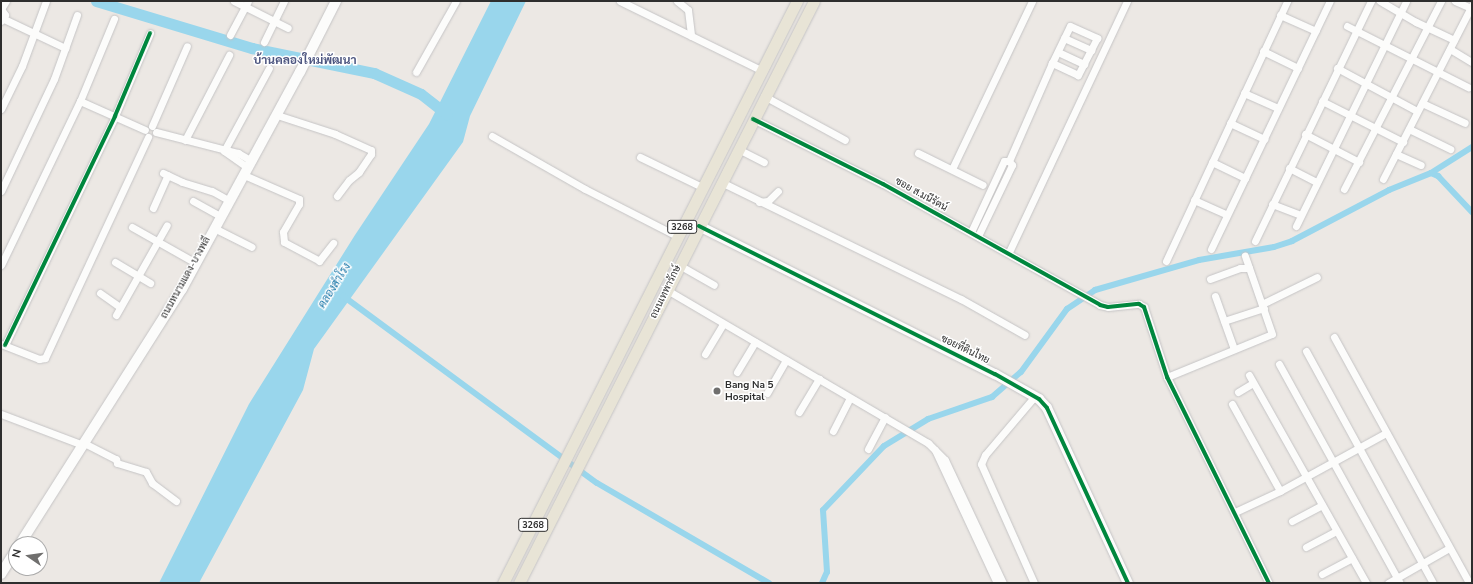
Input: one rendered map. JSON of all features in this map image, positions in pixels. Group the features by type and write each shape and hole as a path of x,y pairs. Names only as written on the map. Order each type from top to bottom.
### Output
{"main road":[{"name":"ถนนเทพารักษ์","path":"503,583 797,1"},
{"name":"ถนนเทพารักษ์","path":"519,583 764,96 814,1"},
{"name":"ถนนหนามแดง-บางพลี","path":"25,536 182,289 228,200 277,116 308,57 334,2"},
{"name":"ซอยที่ดินไทย","path":"699,226 1035,396 1047,408 1128,583"},
{"path":"1,574 8,563"}],"street":[{"path":"6,1 1,9 5,13 3,20 65,48"},
{"path":"1,109 19,72 46,1"},
{"path":"234,1 246,4 288,28"},
{"path":"264,42 284,1"},
{"path":"416,72 456,1"},
{"path":"620,1 761,70"},
{"path":"676,1 688,10 691,36"},
{"path":"952,169 1032,1"},
{"path":"1009,252 1127,1"},
{"path":"1166,261 1287,1"},
{"path":"1211,249 1330,1"},
{"path":"1255,241 1355,30 1371,1"},
{"path":"1380,1 1428,28 1454,40"},
{"path":"1296,226 1300,215 1350,117 1406,1"},
{"path":"1344,189 1441,1"},
{"path":"1383,179 1471,7 1455,1"},
{"path":"230,35 246,4"},
{"path":"1,191 40,112 77,15"},
{"path":"1280,15 1316,31"},
{"path":"1,265 80,101 114,19"},
{"path":"1465,19 1472,24"},
{"path":"975,234 1012,165 1009,161 1052,63 1070,26 1097,38 1078,75 1052,63"},
{"path":"1347,26 1439,71 1468,87"},
{"path":"150,33 115,116 3,344 39,359 45,358 146,133 154,129 224,151 248,168 299,199 299,204 283,232 284,242 319,262 333,243"},
{"path":"1064,38 1091,50"},
{"path":"80,101 115,116 153,136 154,129 187,46"},
{"path":"1450,49 1472,62"},
{"path":"1058,52 1084,64"},
{"path":"1263,52 1298,68"},
{"path":"185,140 229,55"},
{"path":"224,151 269,68"},
{"path":"1337,68 1417,111"},
{"path":"1244,93 1278,108"},
{"path":"764,96 845,140"},
{"path":"1322,101 1350,117 1403,142"},
{"path":"1422,103 1465,123"},
{"path":"277,116 335,134 371,150 371,154 359,172 349,180 337,196"},
{"name":"ซอย ส.มนีรัตน์","path":"753,119 860,171 1009,252 1094,302 1108,307 1139,304 1144,307 1166,377"},
{"path":"1230,123 1264,139"},
{"path":"1409,129 1450,149"},
{"path":"1305,134 1359,162"},
{"path":"492,136 585,189 677,236"},
{"path":"738,149 764,162"},
{"path":"918,153 983,185"},
{"path":"1396,154 1421,166"},
{"path":"640,157 702,187"},
{"path":"1212,162 1245,178"},
{"path":"1289,168 1317,182"},
{"path":"153,208 166,174 212,191 228,200"},
{"path":"721,182 759,202 961,299 1025,335"},
{"path":"759,202 768,202 778,191"},
{"path":"1194,200 1227,215"},
{"path":"193,201 220,216"},
{"path":"1272,204 1300,215"},
{"path":"116,315 167,225"},
{"path":"132,227 196,263"},
{"path":"214,228 252,247"},
{"path":"1245,256 1272,334 1166,377 1235,512 1269,583"},
{"path":"115,262 139,275 150,283"},
{"path":"679,265 714,284"},
{"path":"1210,279 1240,268 1249,268"},
{"path":"1224,321 1263,306 1317,278"},
{"path":"667,290 850,398 914,433 935,450 1003,583"},
{"path":"100,293 120,307"},
{"path":"1214,296 1234,349"},
{"path":"705,354 723,324"},
{"path":"1334,337 1469,583"},
{"path":"737,372 755,342"},
{"path":"1306,351 1360,447 1432,583"},
{"path":"767,392 786,360"},
{"path":"1279,364 1399,580"},
{"path":"1249,375 1366,583"},
{"path":"800,412 819,379"},
{"path":"1238,392 1253,383"},
{"path":"1034,583 981,464 985,455 1035,396"},
{"path":"833,431 850,398"},
{"path":"1232,404 1280,492"},
{"path":"1,414 84,444 116,459 117,463 146,472 152,483 176,501"},
{"path":"868,449 885,417"},
{"path":"1235,512 1280,492 1333,461 1386,433"},
{"path":"960,500 997,583"},
{"path":"1292,521 1322,505"},
{"path":"1306,548 1336,531"},
{"path":"1388,583 1399,580 1449,548"},
{"path":"1322,574 1352,558"}],"water":[{"name":"คลองสำโรง","path":"491,1 526,1 470,116 463,142 314,349 303,390 199,583 159,583 249,404 355,235 429,124"}],"waterway":[{"path":"96,1 252,48 374,73 421,94 447,114"},
{"path":"1431,173 1472,147"},
{"path":"822,583 827,572 823,510 884,446 928,419 992,397 1021,372 1067,309 1095,290 1199,260 1274,247 1292,241 1389,190 1431,173 1438,176 1472,212"},
{"path":"343,296 597,483 769,583"}],"cycle path":[{"path":"5,345 115,116 150,33"},
{"path":"753,119 883,184 1100,305 1108,307 1139,304 1144,307 1167,377 1269,583"},
{"path":"699,226 995,374 1039,399 1047,408 1128,583"}],"place":[{"name":"Bang Na 5 Hospital","path":"717,391"}],"district":[{"name":"บ้านคลองใหม่พัฒนา","path":"305,61"}]}
